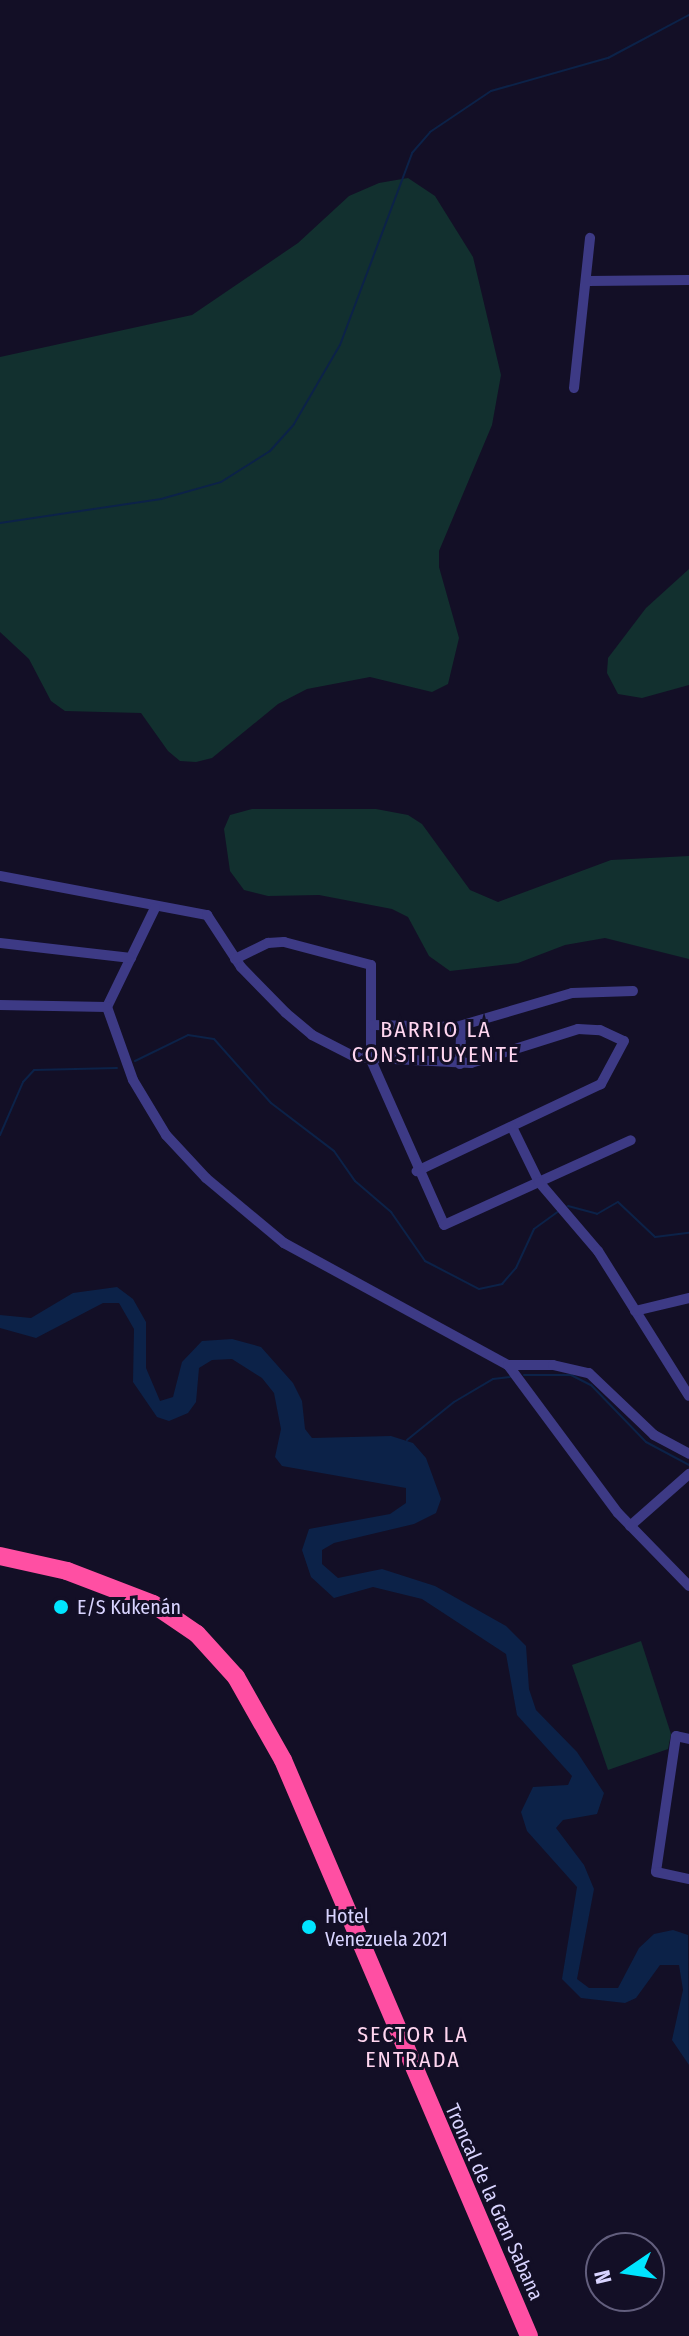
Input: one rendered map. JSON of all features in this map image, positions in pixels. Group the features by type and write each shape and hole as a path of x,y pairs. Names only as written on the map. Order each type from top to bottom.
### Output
{"highway":[{"name":"Troncal de la Gran Sabana","path":"0,1556 67,1571 153,1604 197,1634 236,1677 288,1772 529,2336"}],"street":[{"path":"574,388 588,281 590,238"},
{"path":"588,281 689,280"},
{"path":"0,876 155,908 207,915 235,959 312,1035 343,1053 371,1060 460,1064 566,1030 600,1030 624,1041 601,1084 417,1171"},
{"path":"155,908 107,1007 124,1061 156,1121 232,1201 284,1243 508,1365 630,1526 689,1586"},
{"path":"235,959 284,942 367,962 374,975 371,1060 417,1171 444,1225 631,1140"},
{"path":"0,943 131,958"},
{"path":"373,1025 461,1026 572,993 633,991"},
{"path":"0,1005 107,1007"},
{"path":"460,1064 461,1026"},
{"path":"512,1127 539,1182 591,1240 689,1396"},
{"path":"635,1311 689,1299"},
{"path":"508,1365 553,1365 589,1373 654,1435 689,1454"},
{"path":"630,1526 689,1474"},
{"path":"689,1739 676,1736 656,1872 689,1879"}],"green space":[{"path":"408,178 435,196 473,257 501,375 492,425 439,551 439,567 459,638 448,684 432,692 370,677 307,689 278,704 212,758 196,762 180,761 168,751 141,713 65,711 51,701 29,659 0,632 0,357 192,315 298,243 349,196 379,183"},
{"path":"689,569 689,685 642,698 618,694 607,673 608,658 646,608"},
{"path":"252,809 376,809 408,815 422,824 470,890 498,902 611,860 689,856 689,959 605,938 565,945 518,963 450,971 429,956 408,917 392,909 319,895 268,896 244,890 230,871 224,829 230,815"},
{"path":"641,1641 671,1734 668,1749 608,1770 572,1665"}],"water":[{"path":"117,1287 133,1299 146,1322 146,1368 160,1401 173,1397 182,1362 202,1341 232,1339 261,1347 293,1383 302,1401 305,1429 312,1438 391,1436 413,1443 426,1458 441,1499 436,1513 414,1524 334,1543 322,1550 322,1564 338,1578 382,1569 435,1586 506,1626 526,1646 529,1689 536,1710 577,1752 604,1793 597,1814 563,1820 556,1828 584,1865 594,1889 577,1979 589,1988 618,1988 639,1948 654,1934 673,1930 688,1935 689,2065 672,2040 683,1990 679,1965 660,1965 636,1998 625,2003 581,1998 562,1979 577,1887 527,1831 521,1812 533,1787 568,1785 572,1776 517,1715 506,1654 422,1599 373,1587 334,1598 311,1577 302,1550 309,1529 390,1514 406,1503 406,1488 282,1466 275,1457 281,1429 274,1393 262,1378 232,1359 212,1360 199,1368 196,1402 188,1413 169,1421 157,1417 133,1382 134,1329 119,1303 103,1303 36,1338 0,1328 0,1315 31,1318 73,1293"}],"waterway":[{"path":"0,523 161,499 221,482 270,451 294,424 340,345 412,153 430,132 491,91 608,58 689,15"},
{"path":"135,1061 188,1035 214,1039 271,1103 334,1151 355,1181 391,1212 425,1261 479,1289 502,1284 516,1268 534,1229 557,1212"},
{"path":"0,1135 23,1082 34,1070 117,1068"},
{"path":"568,1206 597,1214 618,1202 655,1237 689,1233"},
{"path":"524,1375 571,1375 591,1385 646,1442 689,1465"},
{"path":"407,1440 454,1402 493,1379 510,1377"}],"place":[{"name":"E/S Kukenán","path":"61,1607"},
{"name":"Hotel Venezuela 2021","path":"309,1927"}],"district":[{"name":"BARRIO LA CONSTITUYENTE","path":"436,1042"},
{"name":"SECTOR LA ENTRADA","path":"413,2046"}]}
